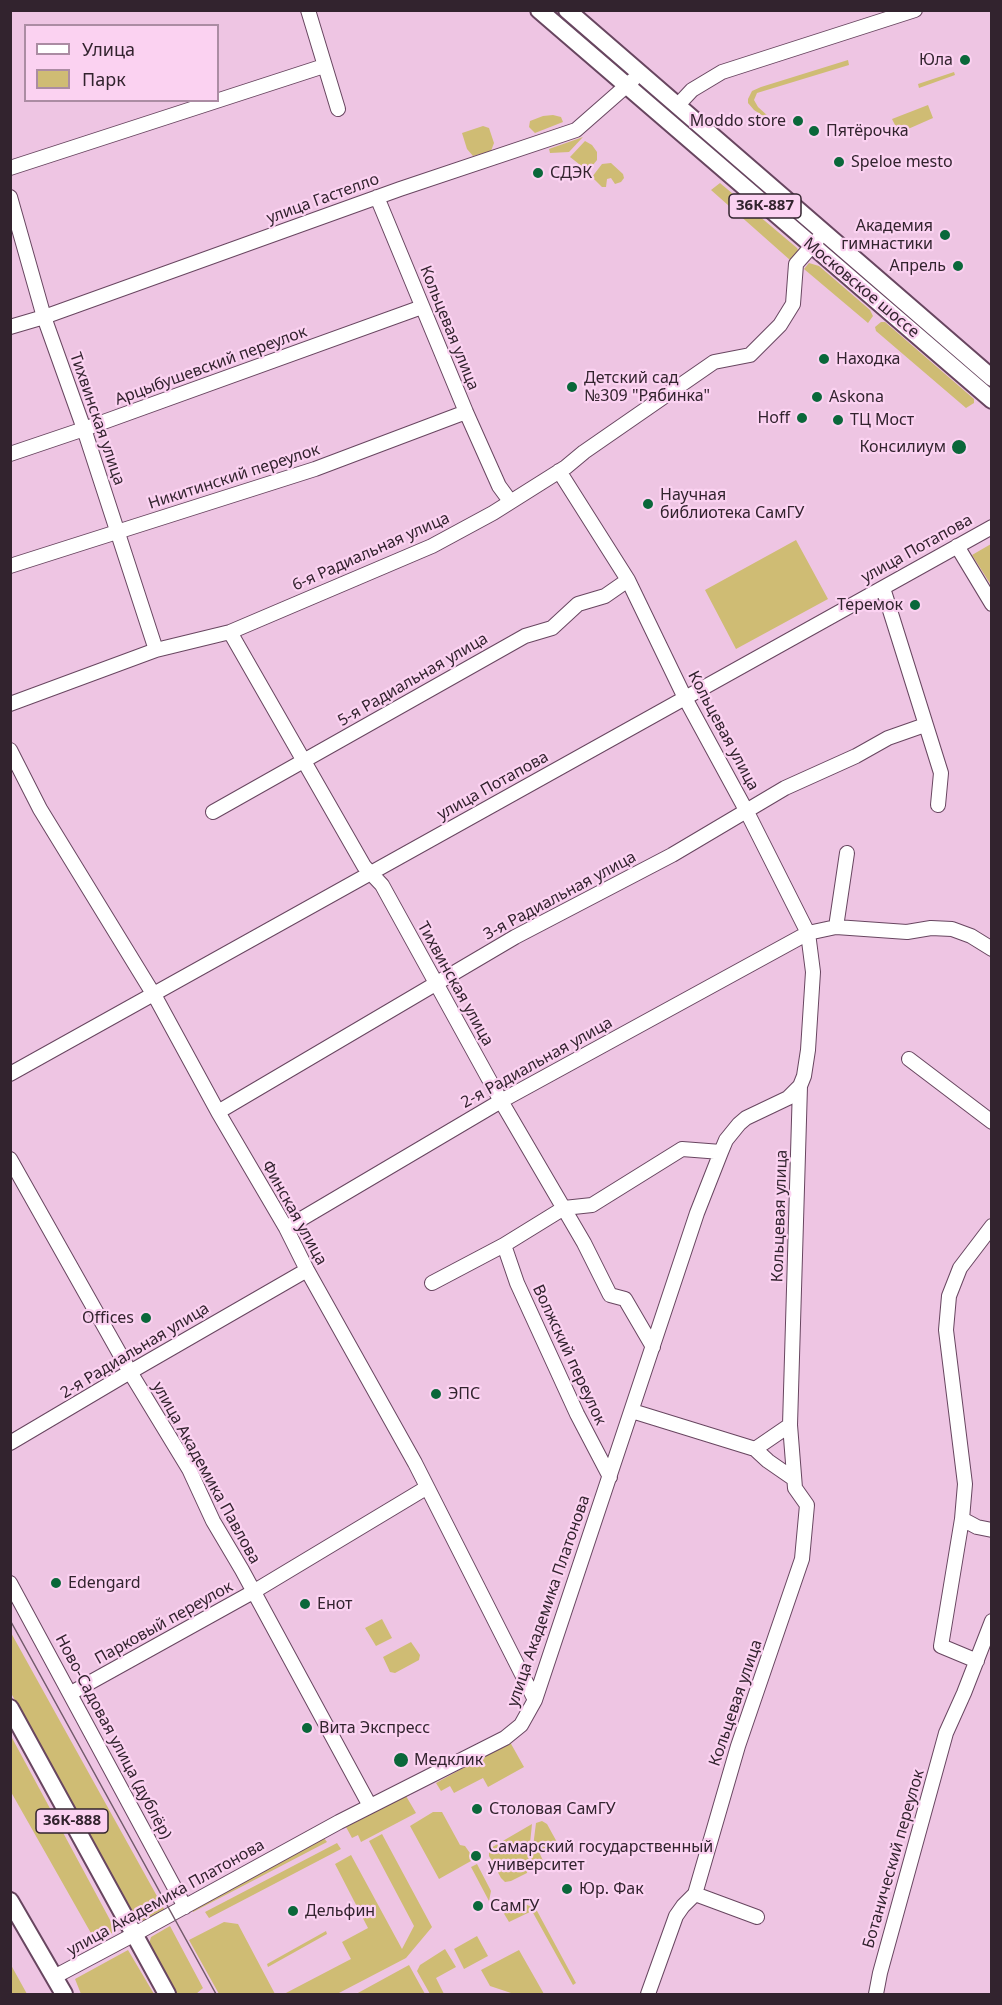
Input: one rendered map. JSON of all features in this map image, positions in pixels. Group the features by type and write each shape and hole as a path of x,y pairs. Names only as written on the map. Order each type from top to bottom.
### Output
{"main road":[{"name":"Московское шоссе","path":"539,10 629,82"},
{"name":"Московское шоссе","path":"552,10 629,82 992,400"},
{"name":"Московское шоссе","path":"567,10 992,378"},
{"name":"Московское шоссе","path":"815,243 992,388"},
{"name":"36К-888","path":"10,1708 167,1995"},
{"path":"10,1901 64,1995"}],"street":[{"path":"308,10 338,108"},
{"path":"677,106 692,90 722,72 915,10"},
{"path":"219,100 324,66"},
{"name":"улица Гастелло","path":"10,327 44,317 377,197 576,130 629,82"},
{"path":"10,168 213,102"},
{"name":"Тихвинская улица","path":"10,197 44,317 84,429 156,650"},
{"name":"Кольцевая улица","path":"377,197 466,412 499,486 510,501"},
{"name":"6-я Радиальная улица","path":"10,704 156,650 230,632 432,546 493,513 559,471 714,362 750,355 780,324 793,304 796,264 815,243"},
{"name":"Арцыбушевский переулок","path":"10,454 422,307"},
{"name":"Никитинский переулок","path":"10,566 315,469 466,412"},
{"name":"Кольцевая улица","path":"559,471 628,580 686,698 747,812 808,933 813,972 808,1050 800,1086 790,1425 795,1488 807,1505 802,1559 738,1746 695,1894 676,1916 648,1995"},
{"name":"улица Потапова","path":"10,1074 992,527"},
{"path":"957,546 992,604"},
{"name":"5-я Радиальная улица","path":"213,812 525,636 552,627 578,604 605,596 628,580"},
{"path":"883,588 941,773 938,805"},
{"name":"Тихвинская улица","path":"230,632 364,866 382,885 501,1101 584,1243 610,1296 625,1299 653,1347"},
{"name":"3-я Радиальная улица","path":"218,1112 515,938 672,855 785,788 856,756 888,738 925,725"},
{"name":"Финская улица","path":"10,750 40,809 153,995 286,1228 307,1270 415,1463 535,1700"},
{"path":"836,927 847,853"},
{"name":"2-я Радиальная улица","path":"286,1228 501,1101 808,933 836,927 907,932 931,928 952,929 971,936 992,948"},
{"path":"909,1059 992,1122"},
{"name":"улица Академика Платонова","path":"54,1977 370,1806 505,1738 521,1725 535,1700 697,1213 726,1140 746,1118 788,1098 800,1086"},
{"path":"432,1283 504,1245 564,1208 592,1205 682,1149 721,1152"},
{"name":"улица Академика Павлова","path":"10,1159 130,1372 189,1469 213,1521 370,1806"},
{"path":"977,1661 940,1646 962,1520 964,1484 946,1330 949,1296 960,1268 992,1226"},
{"name":"Волжский переулок","path":"504,1245 517,1283 577,1414 610,1478"},
{"name":"2-я Радиальная улица","path":"10,1443 307,1270"},
{"path":"632,1411 755,1449 794,1479"},
{"path":"755,1449 790,1425"},
{"name":"Парковый переулок","path":"71,1693 253,1592 426,1488"},
{"path":"962,1520 977,1527 991,1529"},
{"name":"Ново-Садовая улица (дублёр)","path":"10,1583 185,1907"},
{"name":"Ботанический переулок","path":"876,1995 880,1973 946,1733 992,1621"},
{"path":"695,1894 757,1917"}],"green space":[{"path":"848,60 849,65 757,93 754,100 758,107 780,127 754,110 748,103 752,91 761,87"},
{"path":"954,72 955,75 919,88 918,84"},
{"path":"928,105 933,118 899,133 892,119"},
{"path":"553,115 561,117 563,122 535,133 529,127 530,121"},
{"path":"483,126 489,128 494,143 491,151 473,156 467,149 462,133"},
{"path":"583,137 569,152 550,153 549,149"},
{"path":"585,141 597,152 597,160 588,171 570,157"},
{"path":"611,163 623,174 624,178 615,184 611,178 607,179 606,187 602,187 592,177 602,164"},
{"path":"720,183 797,248 799,252 794,260 790,260 711,190"},
{"path":"809,263 819,266 870,310 873,316 868,323 804,269"},
{"path":"885,322 974,399 974,403 966,408 876,331 875,327"},
{"path":"796,540 828,599 736,649 705,590"},
{"path":"991,544 991,585 972,555"},
{"path":"382,1619 392,1638 376,1646 365,1628"},
{"path":"10,1631 168,1916 135,1923 11,1693"},
{"path":"411,1642 420,1655 419,1660 395,1673 390,1672 383,1657"},
{"path":"11,1736 116,1931 96,1942 11,1792"},
{"path":"510,1742 524,1767 488,1787 483,1778 454,1793 450,1786 441,1791 436,1783"},
{"path":"406,1796 416,1813 361,1842 358,1835 352,1838 346,1827"},
{"path":"433,1812 442,1812 460,1845 465,1846 472,1856 471,1861 439,1879 410,1826"},
{"path":"542,1821 547,1824 558,1844 540,1854 544,1863 530,1871 536,1823"},
{"path":"532,1824 527,1873 505,1882 489,1856 489,1849"},
{"path":"382,1834 432,1927 406,1958 337,1994 284,1994 351,1959 342,1942 368,1928 335,1864 351,1855 402,1949 414,1926 369,1841"},
{"path":"324,1838 327,1842 193,1912 191,1908"},
{"path":"337,1843 341,1849 209,1918 205,1912"},
{"path":"477,1864 491,1891 489,1901 471,1867"},
{"path":"523,1903 536,1909 576,1983 573,1985 532,1911 509,1922 503,1912"},
{"path":"224,1922 238,1924 275,1994 219,1994 189,1940"},
{"path":"170,1926 203,1988 196,1994 176,1994 149,1944 151,1937"},
{"path":"326,1931 327,1934 268,1967 267,1964"},
{"path":"477,1936 488,1956 464,1969 454,1949"},
{"path":"445,1949 456,1967 436,1978 444,1994 430,1994 417,1971 420,1965"},
{"path":"128,1950 154,1994 81,1994 75,1979"},
{"path":"519,1950 544,1994 514,1994 490,1986 481,1970"},
{"path":"11,1965 27,1994 11,1994"},
{"path":"409,1965 425,1994 356,1994"}],"tram line":[{"path":"10,1620 216,1994"}],"place":[{"name":"Юла","path":"965,60"},
{"name":"Moddo store","path":"798,121"},
{"name":"Пятёрочка","path":"814,131"},
{"name":"Speloe mesto","path":"839,162"},
{"name":"СДЭК","path":"538,173"},
{"name":"Академия гимнастики","path":"945,235"},
{"name":"Апрель","path":"958,266"},
{"name":"Находка","path":"824,359"},
{"name":"Детский сад №309 \"Рябинка\"","path":"572,387"},
{"name":"Askona","path":"817,397"},
{"name":"Hoff","path":"802,418"},
{"name":"ТЦ Мост","path":"838,420"},
{"name":"Консилиум","path":"959,447"},
{"name":"Научная библиотека СамГУ","path":"648,504"},
{"name":"Теремок","path":"915,605"},
{"name":"Offices","path":"146,1318"},
{"name":"ЭПС","path":"436,1394"},
{"name":"Edengard","path":"56,1583"},
{"name":"Енот","path":"305,1604"},
{"name":"Вита Экспресс","path":"307,1728"},
{"name":"Медклик","path":"401,1760"},
{"name":"Столовая СамГУ","path":"477,1809"},
{"name":"Самарский государственный университет","path":"476,1856"},
{"name":"Юр. Фак","path":"567,1889"},
{"name":"СамГУ","path":"478,1906"},
{"name":"Дельфин","path":"293,1911"}]}
